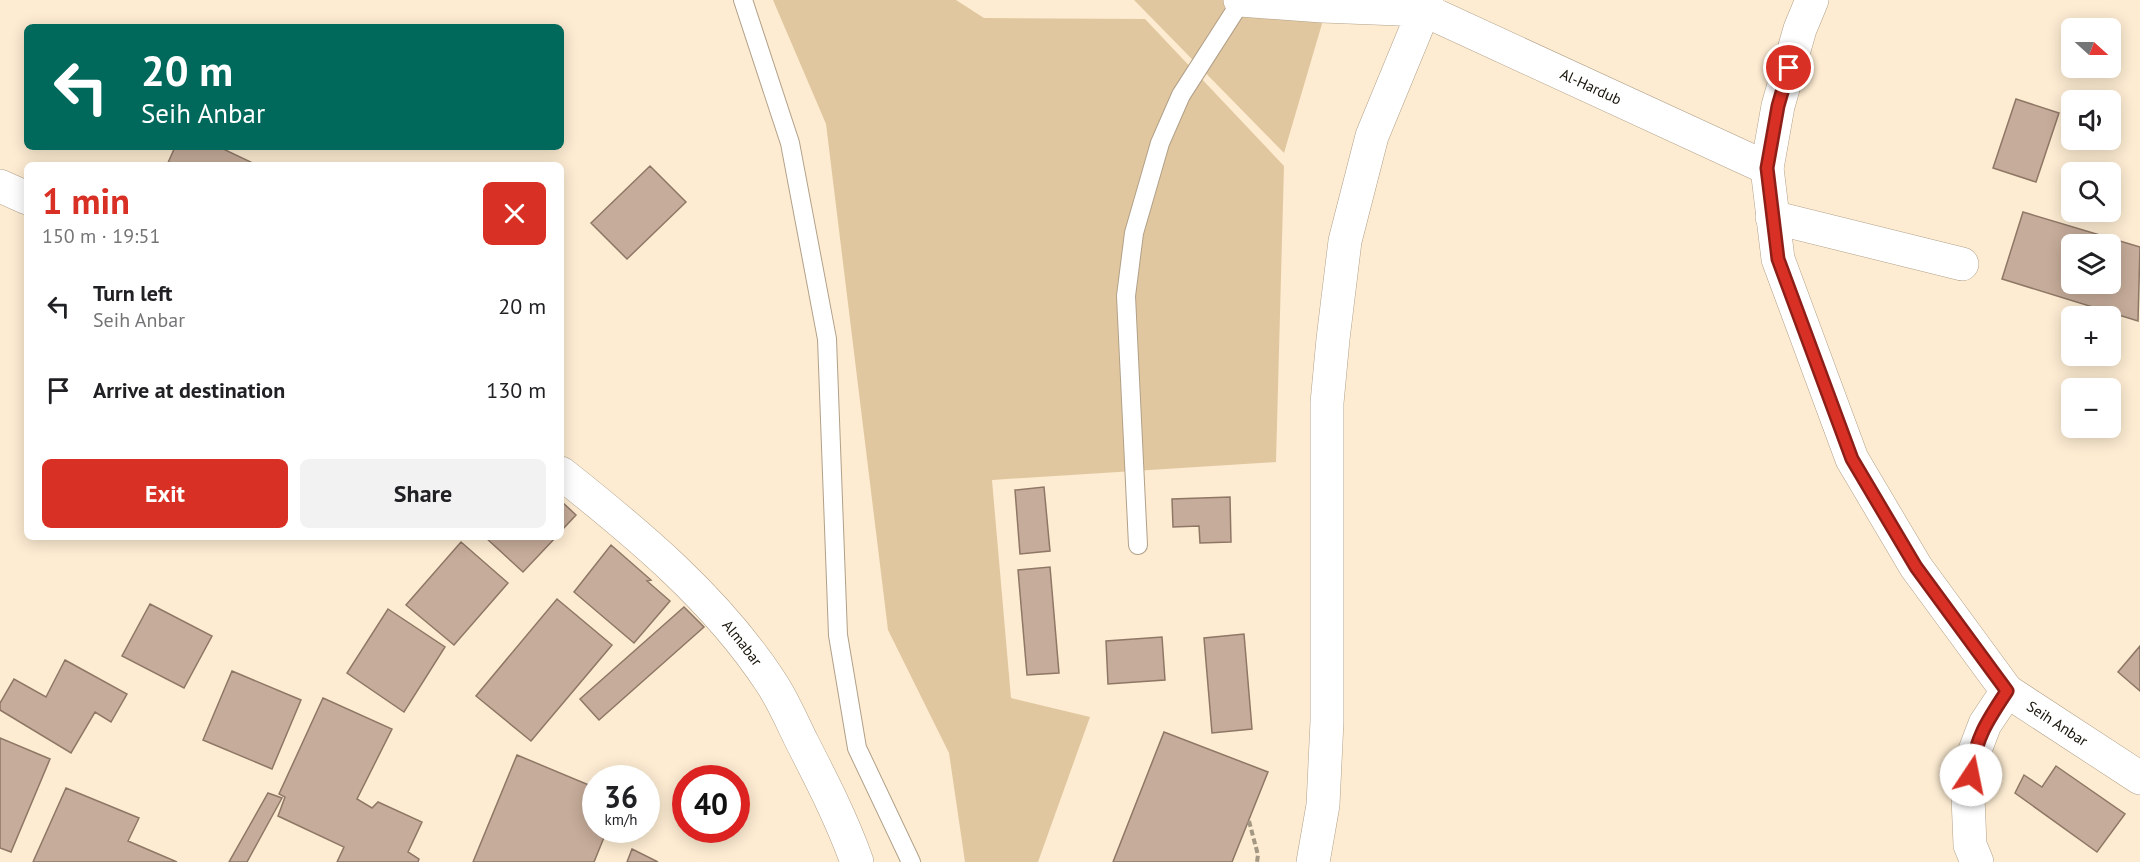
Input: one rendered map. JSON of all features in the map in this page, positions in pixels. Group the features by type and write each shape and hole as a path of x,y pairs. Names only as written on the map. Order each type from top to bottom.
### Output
{"street":[{"path":"1241,0 1322,6 1425,5 1372,136 1346,241 1333,339 1327,403 1327,721 1323,805 1313,862"},
{"name":"Seih Anbar","path":"1812,0 1800,29 1778,106 1767,168 1778,259 1852,459 1916,567 2007,691 2140,778"},
{"name":"Al-Hardub","path":"1425,5 1767,168"},
{"path":"0,186 24,197"},
{"path":"1772,217 1962,264"},
{"name":"Almabar","path":"564,475 618,519 701,596 742,643 771,683 795,727 844,826 857,862"},
{"path":"1977,862 1970,845 1968,797 1974,753 1985,724 2007,691"}],"lane":[{"path":"743,0 790,143 827,339 838,636 857,748 911,862"},
{"path":"1138,545 1126,296 1134,233 1160,143 1181,95 1241,0"}],"path":[{"path":"1249,821 1258,855 1257,862"}],"shaded area":[{"path":"773,0 956,0 984,18 1145,19 1284,166 1276,462 992,480 1011,698 1090,717 1038,862 965,862 949,753 888,630 826,124"},
{"path":"1134,0 1329,0 1284,153"}],"building":[{"path":"2016,99 2059,113 2036,182 1993,168"},
{"path":"174,150 225,150 251,162 168,162"},
{"path":"650,166 686,202 627,259 591,223"},
{"path":"2023,212 2097,234 2061,234 2061,294 2121,294 2121,241 2140,247 2138,321 2121,316 2121,306 2089,306 2002,279"},
{"path":"1044,487 1050,551 1020,554 1015,490"},
{"path":"1230,497 1231,542 1200,543 1199,526 1173,527 1172,499"},
{"path":"564,504 576,515 564,528"},
{"path":"488,540 553,540 523,572"},
{"path":"461,542 508,583 454,645 406,605"},
{"path":"611,545 651,580 647,581 670,601 634,643 574,592"},
{"path":"1050,567 1059,673 1027,675 1018,570"},
{"path":"557,599 612,645 531,741 476,696"},
{"path":"150,604 212,636 184,688 122,656"},
{"path":"684,607 704,627 599,720 580,699"},
{"path":"388,609 445,647 404,712 347,673"},
{"path":"1244,634 1252,729 1212,733 1204,638"},
{"path":"1162,637 1165,680 1108,684 1106,641"},
{"path":"2140,646 2140,691 2118,672"},
{"path":"65,660 127,694 111,722 95,712 71,753 0,710 0,703 14,679 46,697"},
{"path":"232,671 301,700 272,769 203,740"},
{"path":"323,698 392,729 357,799 372,808 378,802 422,822 408,852 419,859 418,862 337,862 344,847 278,816 285,797 279,794"},
{"path":"1164,732 1268,772 1232,862 1113,862"},
{"path":"0,738 50,759 11,852 0,848"},
{"path":"517,755 582,782 582,843 602,843 594,862 473,862"},
{"path":"2056,766 2125,814 2097,852 2015,793 2024,775 2042,787"},
{"path":"66,788 139,818 128,841 177,862 33,862"},
{"path":"268,793 282,798 247,862 229,862"},
{"path":"632,849 658,862 627,862"}],"route":[{"path":"1789,68 1778,106 1767,168 1778,259 1852,459 1916,567 2007,691 1985,724 1974,753 1971,775"}]}
